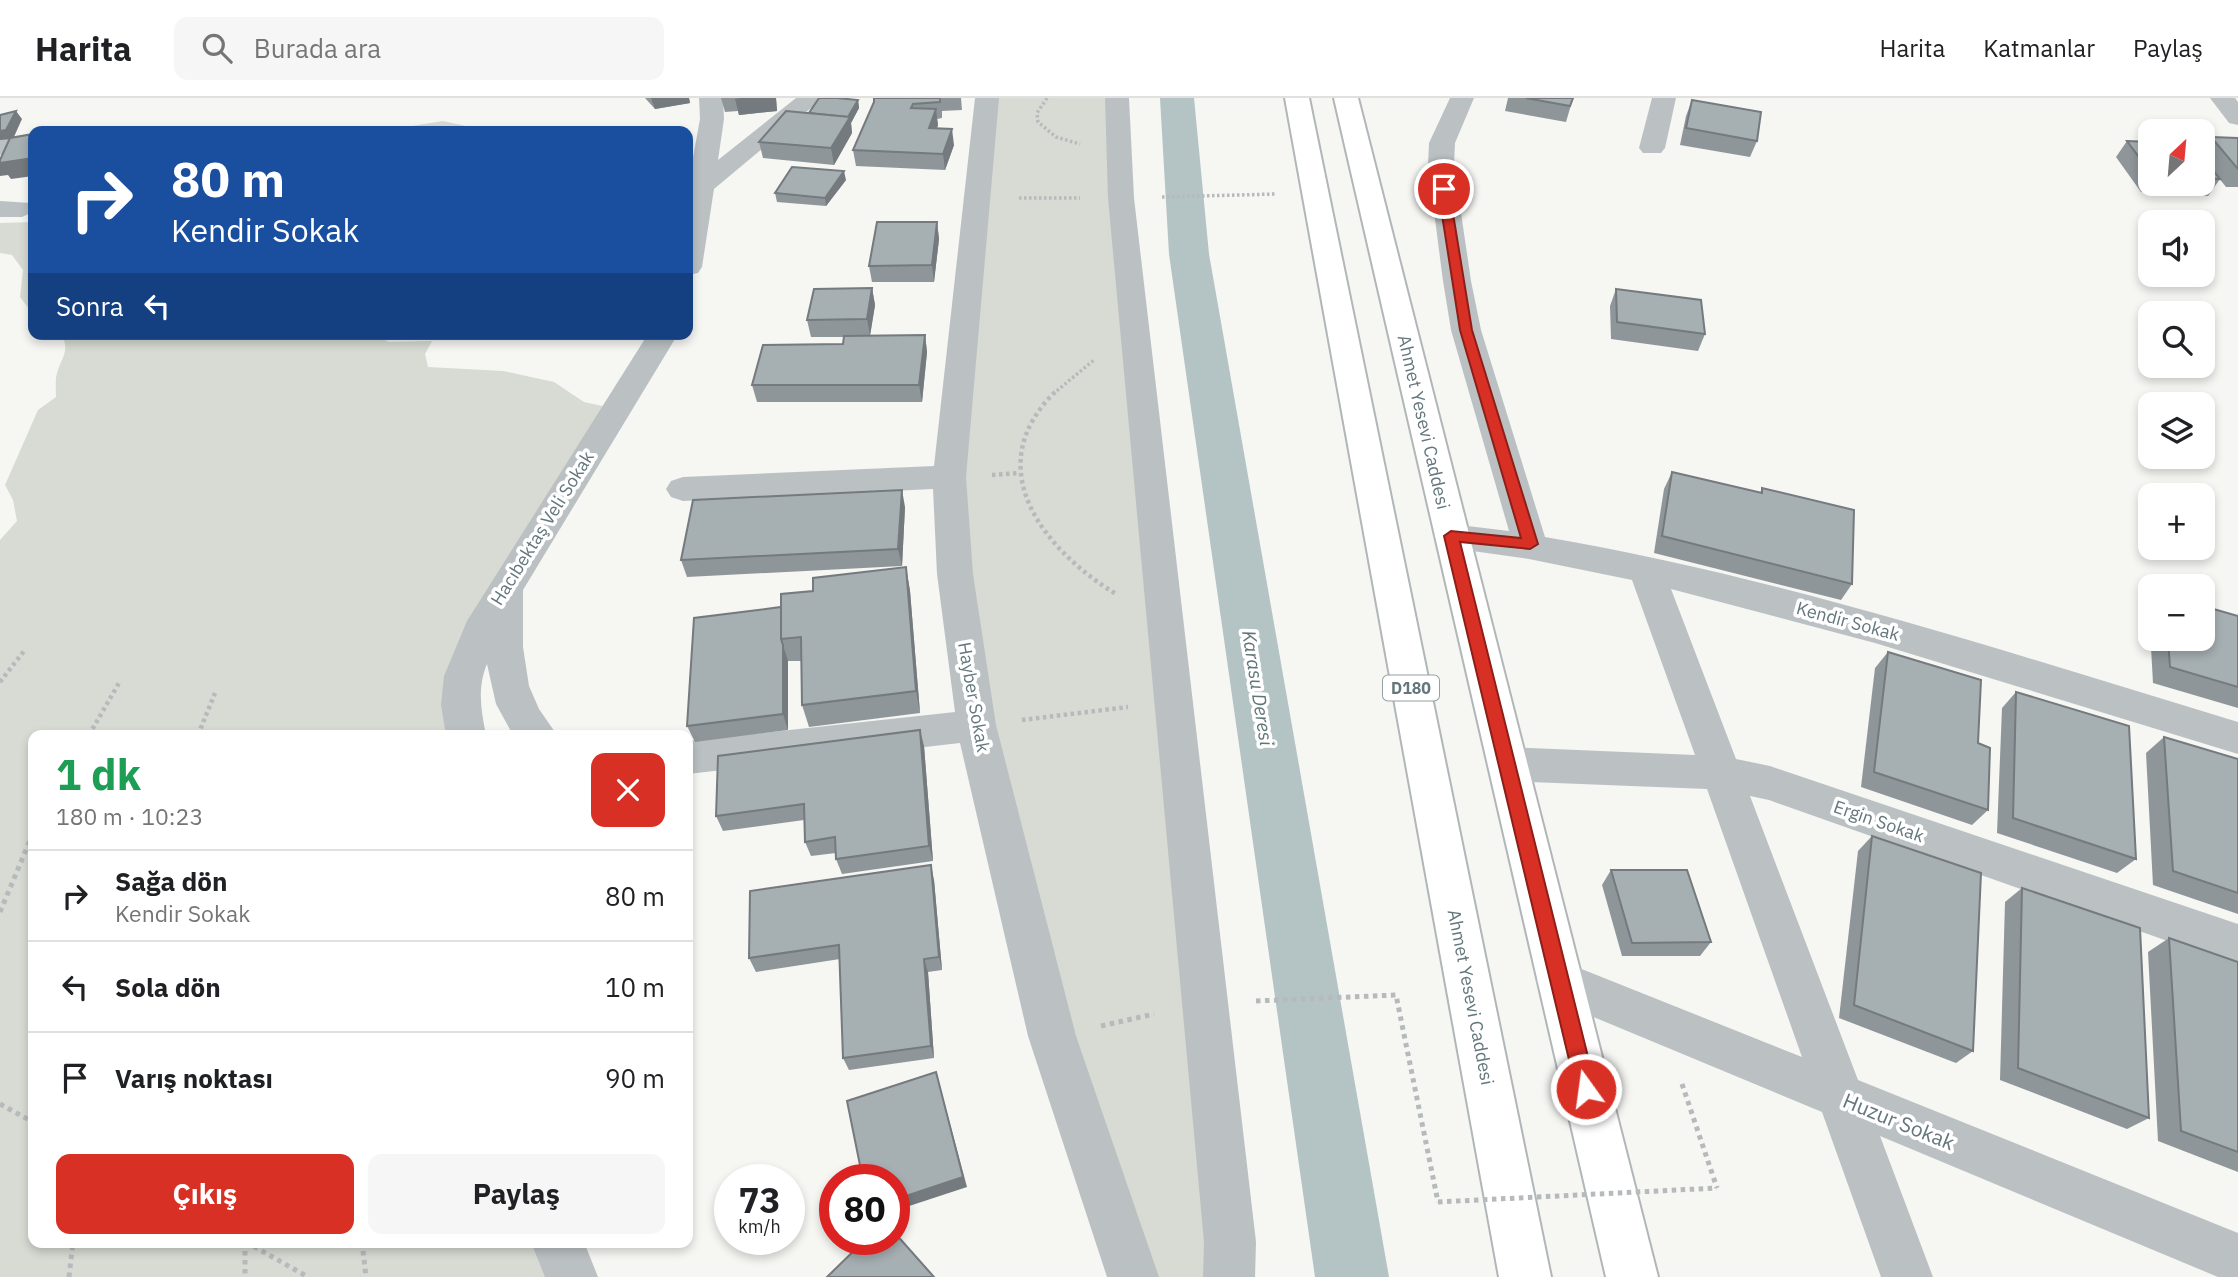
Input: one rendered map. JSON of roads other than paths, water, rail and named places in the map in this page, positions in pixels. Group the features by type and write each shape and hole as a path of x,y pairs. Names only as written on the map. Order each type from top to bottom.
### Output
{"highway":[{"name":"Ahmet Yesevi Caddesi","path":"1297,98 1525,1277"},
{"name":"Ahmet Yesevi Caddesi","path":"1346,98 1632,1277"}],"street":[{"path":"693,231 712,120 711,98"},
{"path":"699,188 811,98"},
{"name":"Hayber Sokak","path":"987,98 949,477 955,574 976,725 1052,1036 1133,1277"},
{"path":"1117,98 1118,145 1135,198 1135,337 1230,1242 1229,1277"},
{"path":"1462,98 1442,143 1441,166 1457,281 1466,330 1530,544"},
{"path":"1653,148 1664,98"},
{"path":"2222,98 2238,118"},
{"path":"0,147 28,144"},
{"name":"Hacıbektaş Veli Sokak","path":"465,730 460,705 463,676 485,621 659,340"},
{"path":"683,489 949,477"},
{"name":"Kendir Sokak","path":"1451,536 1530,544 1646,569 1873,627 2238,738"},
{"path":"1646,569 1907,1277"},
{"path":"505,588 503,630 512,698 533,730"},
{"path":"693,757 976,725"},
{"name":"Ergin Sokak","path":"1507,764 1719,773 1770,783 2238,945"},
{"name":"Huzur Sokak","path":"1559,981 2238,1259"},
{"path":"560,1248 572,1277"}],"waterway":[{"name":"Karasu Deresi","path":"1177,98 1189,254 1352,1277"}]}
